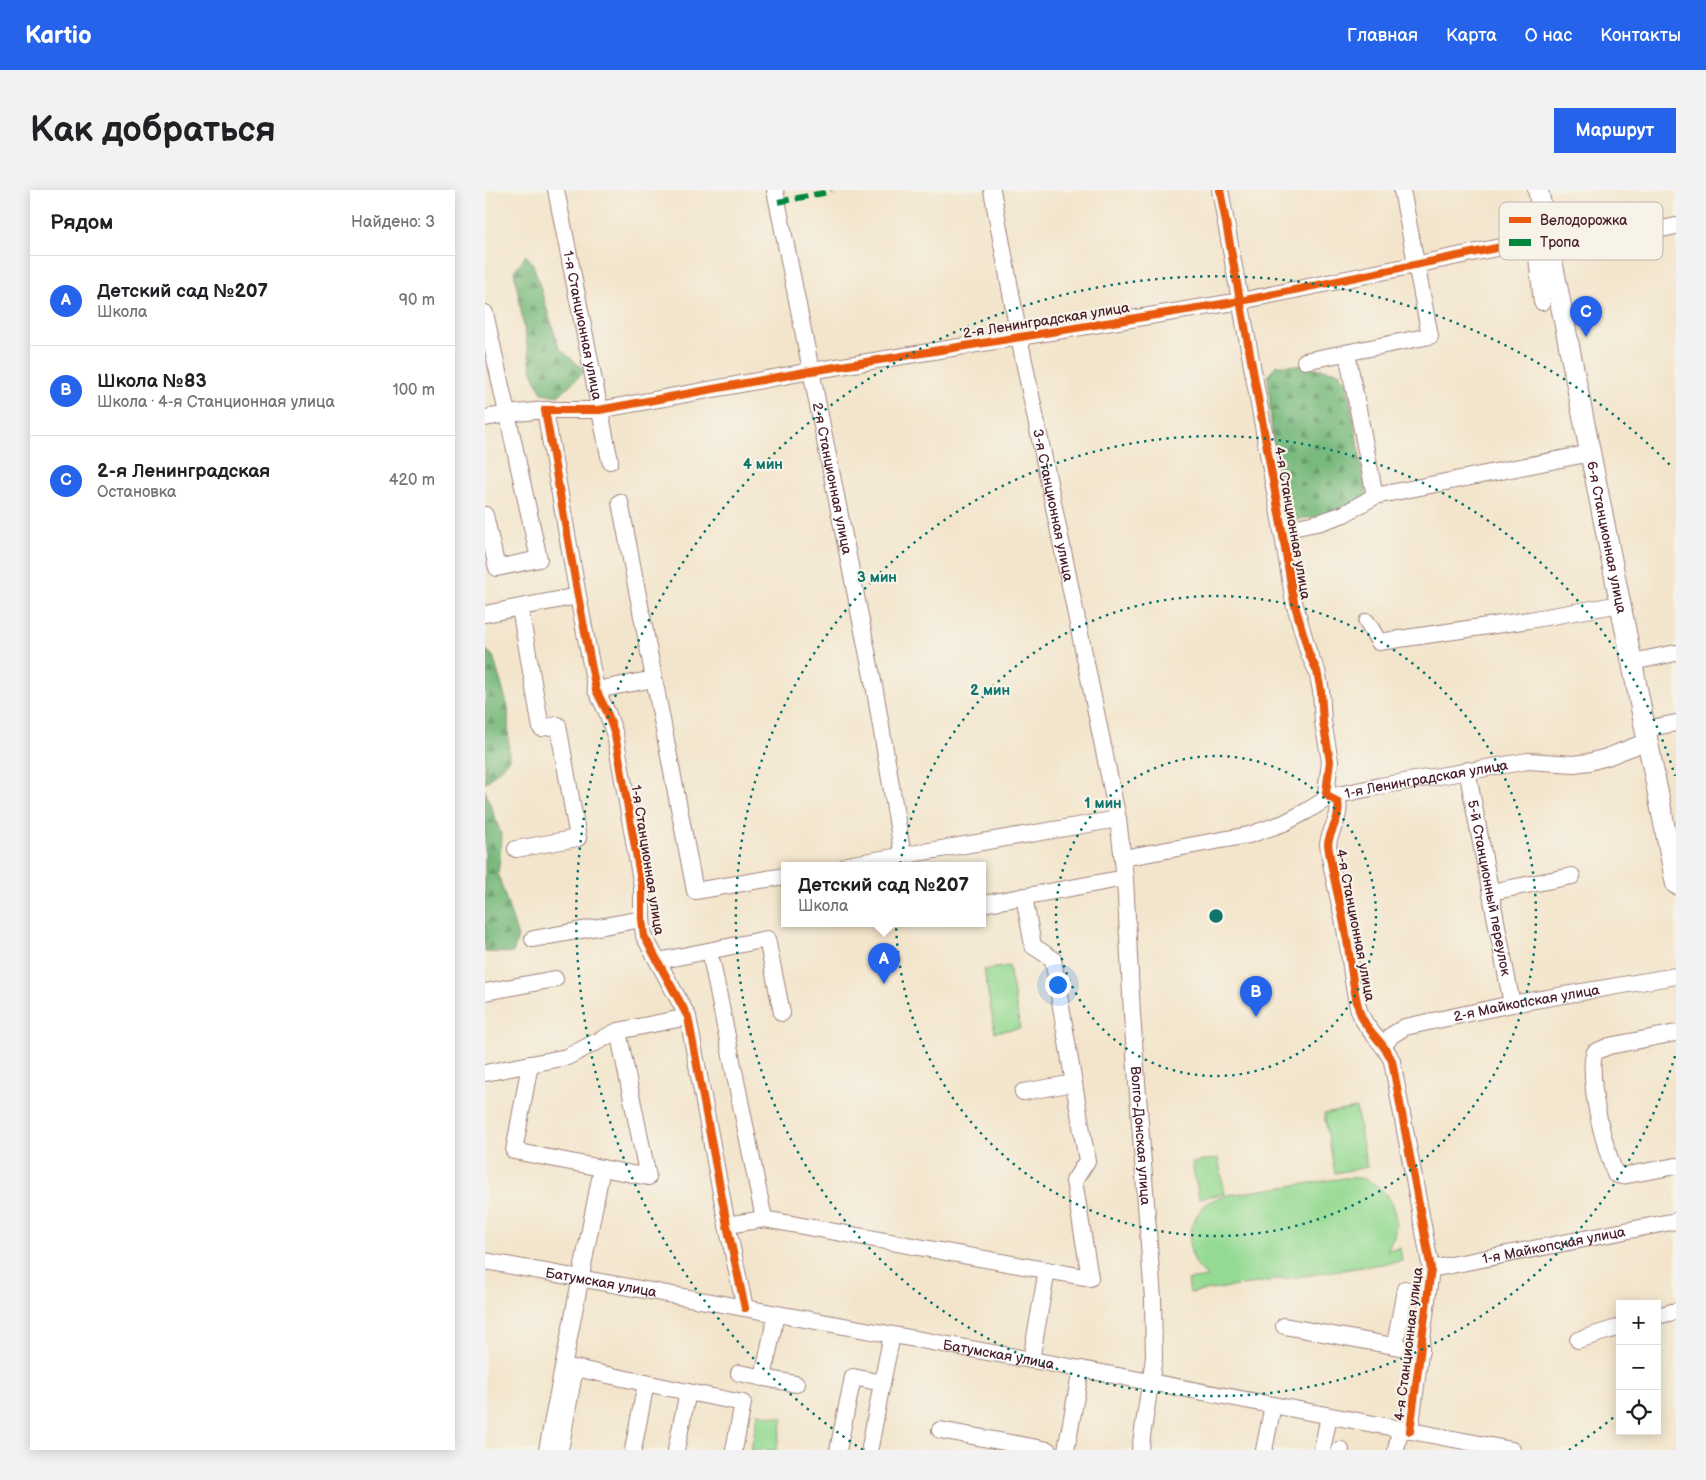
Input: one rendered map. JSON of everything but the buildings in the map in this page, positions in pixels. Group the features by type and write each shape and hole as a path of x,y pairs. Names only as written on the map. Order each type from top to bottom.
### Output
{"main road":[{"name":"6-я Станционная улица","path":"1549,260 1591,454 1676,884"}],"street":[{"name":"1-я Станционная улица","path":"556,190 610,461"},
{"name":"2-я Станционная улица","path":"775,190 875,691 903,856"},
{"name":"3-я Станционная улица","path":"992,190 1019,337 1118,819"},
{"name":"4-я Станционная улица","path":"1220,190 1294,602 1309,654 1317,672 1321,691 1323,722 1330,761 1325,793 1338,802 1340,811 1329,835 1328,844 1341,905 1359,1011 1367,1028 1384,1045 1392,1061 1431,1269 1421,1351 1405,1430 1396,1450"},
{"path":"1305,361 1430,336 1401,190"},
{"name":"2-я Ленинградская улица","path":"1663,228 1676,226"},
{"name":"2-я Ленинградская улица","path":"485,418 545,410 599,410 811,371 1241,301 1417,264 1499,251"},
{"path":"1542,302 1544,260"},
{"path":"485,313 539,559 497,568 485,515"},
{"path":"1347,353 1375,496"},
{"name":"1-я Станционная улица","path":"545,410 596,690 615,734 642,886 644,936 688,1017 727,1225 745,1308"},
{"path":"1282,530 1321,522 1344,514 1375,496 1591,454"},
{"path":"621,502 695,891 781,877"},
{"path":"485,614 578,596"},
{"path":"1367,622 1379,642 1529,620 1621,604"},
{"path":"516,849 578,838 558,725 541,728 520,608"},
{"path":"1632,662 1676,653"},
{"path":"596,690 654,679"},
{"name":"1-я Ленинградская улица","path":"1123,858 1255,833 1284,823 1307,812 1329,797 1380,786 1528,760 1574,764 1589,762 1607,757 1647,735 1676,723"},
{"name":"5-й Станционный переулок","path":"1467,770 1512,1004"},
{"path":"866,862 1118,819"},
{"name":"Волго-Донская улица","path":"1118,819 1125,878 1132,1014 1153,1299 1154,1358 1140,1450"},
{"path":"1491,892 1572,876"},
{"path":"986,903 1125,878"},
{"path":"727,1225 764,1219 1090,1278 1074,1180 1087,1162 1053,959 1033,946 1024,896"},
{"path":"533,939 642,919"},
{"path":"658,961 767,939 782,1013"},
{"path":"712,962 764,1219"},
{"name":"2-я Майкопская улица","path":"1384,1045 1392,1035 1405,1027 1512,1004 1676,976"},
{"path":"485,992 555,979"},
{"path":"485,1073 567,1057 619,1031 688,1017"},
{"path":"530,1064 514,1151 648,1177 619,1031"},
{"path":"1676,1033 1609,1046 1595,1052 1592,1059 1594,1102 1604,1145 1615,1174 1622,1176 1676,1166"},
{"path":"1023,1092 1074,1083"},
{"path":"547,1450 602,1168"},
{"name":"1-я Майкопская улица","path":"1431,1269 1676,1221"},
{"name":"Батумская улица","path":"485,1261 1081,1369 1505,1449"},
{"path":"1031,1360 1047,1270"},
{"path":"1395,1346 1405,1289"},
{"path":"1661,1315 1676,1311"},
{"path":"763,1378 776,1314"},
{"path":"1283,1326 1421,1351"},
{"path":"1578,1340 1616,1328"},
{"path":"870,1447 892,1335"},
{"path":"560,1450 575,1368 743,1403 734,1450"},
{"path":"1066,1450 1081,1369"},
{"path":"739,1373 796,1384"},
{"path":"838,1450 853,1378 882,1383"},
{"path":"633,1450 646,1383"},
{"path":"676,1450 688,1392"},
{"path":"1264,1450 1273,1405"},
{"path":"1322,1450 1329,1416"},
{"path":"940,1430 1019,1447 1048,1450"}],"green space":[{"path":"526,255 533,264 559,348 585,371 558,396 542,393 532,372 514,271"},
{"path":"1276,365 1306,366 1339,372 1347,382 1367,497 1343,512 1295,520 1285,508 1274,466 1268,376"},
{"path":"485,649 493,656 508,707 509,760 485,784"},
{"path":"485,790 502,837 498,874 518,937 513,953 485,952"},
{"path":"1009,966 1020,1028 995,1032 984,970"},
{"path":"1356,1108 1367,1167 1335,1173 1324,1114"},
{"path":"1218,1158 1225,1194 1199,1198 1192,1163"},
{"path":"1344,1178 1362,1178 1379,1187 1385,1193 1393,1207 1396,1223 1392,1241 1387,1250 1400,1248 1402,1261 1190,1293 1188,1280 1207,1277 1196,1264 1190,1246 1190,1238 1193,1222 1202,1208 1209,1202 1228,1195"},
{"path":"758,1413 783,1418 776,1450 751,1450"}],"marked path":[{"path":"778,202 831,190"}],"cycle path":[{"path":"1220,190 1294,602 1309,654 1317,671 1321,691 1323,722 1330,761 1326,793 1338,802 1339,808 1328,844 1348,944 1355,992 1362,1017 1392,1061 1431,1269 1410,1431"},
{"path":"745,1308 727,1225 688,1017 644,936 642,886 615,735 607,712 596,690 545,410 599,410 811,371 1241,301 1499,247"}],"place":[{"name":"2-я Ленинградская","path":"1586,337"},
{"name":"Детский сад №207","path":"884,984"},
{"name":"Школа №83","path":"1256,1017"}]}
